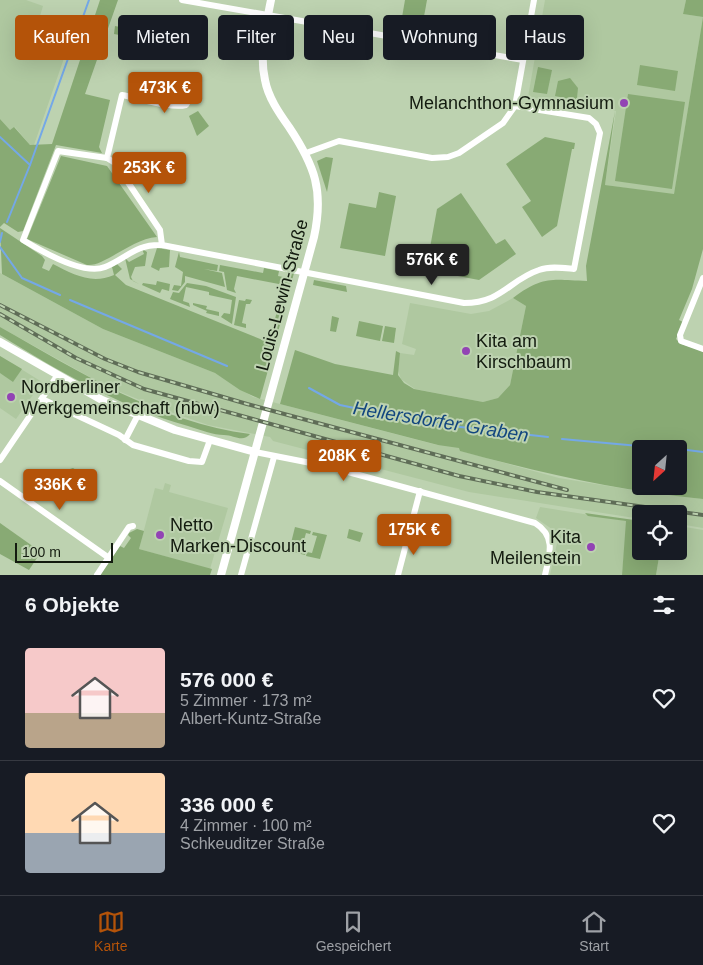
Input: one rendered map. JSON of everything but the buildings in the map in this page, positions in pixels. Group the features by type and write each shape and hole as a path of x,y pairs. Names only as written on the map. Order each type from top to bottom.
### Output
{"street":[{"path":"182,0 506,57"},
{"name":"Louis-Lewin-Straße","path":"221,575 305,272 317,223 319,201 315,176 306,153 280,115 265,80 263,54 271,0"},
{"path":"531,15 534,0"},
{"path":"306,153 328,144 345,142 432,158 448,157 459,153 504,123 515,106 523,60"},
{"path":"107,158 122,95 155,101 185,106 190,101 192,95 187,88 163,83 157,92 155,101"},
{"path":"162,245 160,230 115,163 107,158 58,151 23,240 38,250 74,265 96,270 106,267 130,251 150,245 162,245 471,303 489,300 538,270 546,268 574,269 600,133 589,118 515,106"},
{"path":"702,283 680,335 681,342 703,349"},
{"path":"0,342 102,400 138,415 210,440 274,457 326,466 535,523 542,527 550,539 551,550 545,575"},
{"path":"0,460 57,376"},
{"path":"42,399 119,435 142,448 189,461 202,462 210,440"},
{"path":"125,440 138,415"},
{"path":"241,575 274,457"},
{"path":"0,481 108,558"},
{"path":"398,575 420,491"},
{"path":"97,575 130,527 133,526"}],"shaded area":[{"path":"0,0 26,0 43,6 40,15 15,15 15,60 63,60 34,145 30,145 15,127 10,130 0,119"},
{"path":"100,0 118,0 108,28 108,15 95,15"},
{"path":"405,0 427,0 424,15 402,15"},
{"name":"Melanchthon-Gymnasium","path":"545,0 686,0 683,14 703,17 674,195 605,185 616,111 528,97 534,60 584,60 584,15 542,15"},
{"path":"686,0 703,0 703,17 683,14"},
{"path":"703,17 703,249 692,289 679,320 683,322 676,339 681,344 703,351 703,499 666,495 688,495 688,440 632,440 632,490 520,467 460,451 459,448 438,445 280,404 295,350 335,364 393,375 396,351 400,353 398,375 404,383 414,389 483,402 498,398 510,385 526,306 513,298 533,286 548,280 587,281 586,266 615,111 605,185 674,194"},
{"path":"115,26 118,27 118,35 114,34"},
{"path":"80,60 97,60 85,94 110,100 99,147 102,153 56,145 23,231 18,232 4,223 0,227 0,119 10,130 14,127 30,145 52,144"},
{"path":"640,65 678,71 675,91 637,85"},
{"path":"538,67 552,70 547,94 533,92"},
{"path":"570,78 578,88 577,98 574,100 555,96 558,81"},
{"path":"166,86 171,87 170,90 181,93 182,89 189,94 188,102 179,103 180,99 169,97 168,101 163,100 160,91"},
{"path":"628,94 685,102 672,189 615,181"},
{"path":"198,111 209,126 197,136 189,116"},
{"path":"545,137 575,143 574,149 572,149 557,226 542,237 522,207 531,201 506,164"},
{"path":"61,156 107,166 157,237 137,242 101,262 87,265 27,239"},
{"path":"326,157 333,158 327,192 317,161"},
{"path":"379,192 396,196 385,256 340,248 349,203 376,208"},
{"path":"461,193 496,244 505,239 516,254 479,280 426,270 437,209"},
{"path":"0,228 42,256 45,260 42,268 49,271 53,264 82,277 98,279 114,275 112,267 117,264 122,269 115,275 126,285 275,345 260,399 240,390 215,373 103,329 2,274"},
{"path":"157,248 170,250 169,267 160,268 159,271 151,267"},
{"path":"142,249 147,252 145,266 135,267 131,277 133,281 130,279 125,258 129,262 144,254"},
{"path":"179,252 180,257 218,265 217,271 204,269 222,273 225,287 185,276 185,282 178,291 172,290 174,285 181,286 183,272 175,267"},
{"path":"220,265 263,273 264,268 279,271 278,276 288,278 289,273 294,273 286,303 279,302 284,285 237,276 234,289 236,293 227,290 224,272 219,271"},
{"path":"0,273 103,329 215,373 253,397 437,445 451,445 460,448 461,451 559,478 632,490 632,495 668,495 703,499 703,528 687,525 687,505 632,505 632,518 469,492 273,441 270,437 208,425 159,408 106,386 0,327"},
{"path":"314,280 346,286 347,292 313,285"},
{"path":"157,281 170,284 169,291 162,289 160,293 142,285 143,283 156,285"},
{"path":"187,283 206,286 236,297 232,324 221,317 224,313 230,314 232,300 186,287 183,301 189,303 190,307 170,299 173,292 179,293"},
{"name":"Kita am Kirschbaum","path":"513,298 526,306 510,385 498,398 483,402 415,389 401,379 398,371 400,353 414,355 416,349 402,344 410,303 471,314 489,311"},
{"path":"246,299 252,300 250,304 246,304 242,323 246,324 246,328 234,325 239,300 245,301"},
{"path":"193,303 207,306 206,309 219,312 219,316 206,313 207,311 193,305"},
{"path":"274,308 284,310 275,343 261,337 271,335 277,311 273,310"},
{"path":"332,316 339,318 336,332 330,331"},
{"path":"359,321 383,326 380,341 356,336"},
{"path":"385,326 396,328 394,343 382,341"},
{"path":"0,327 59,361 120,393 152,407 184,419 250,434 247,437 241,438 211,433 163,418 114,399 45,362 0,335"},
{"path":"0,356 42,382 16,419 0,408"},
{"path":"0,356 22,369 13,382 0,373"},
{"path":"73,468 79,472 76,481 93,492 89,499 59,478 64,471"},
{"path":"165,483 171,485 169,492 228,508 210,569 139,549 155,488 163,490"},
{"name":"Kita Meilenstein","path":"540,507 627,521 622,575 550,575 559,534 536,518"},
{"path":"585,513 632,520 632,560 658,560 656,575 622,575 626,521 588,516"},
{"path":"0,523 41,552 29,570 0,554"},
{"path":"295,527 311,531 310,534 306,533 301,551 306,552 305,555 289,551"},
{"path":"687,527 703,530 703,575 656,575 658,560 687,560"},
{"path":"137,529 144,531 139,549 212,569 210,575 100,575 120,546 124,548 131,538 128,535 129,533"},
{"path":"349,529 363,533 360,542 347,538"},
{"path":"313,532 327,535 320,559 306,556 307,552 312,553 317,536 312,535"}],"waterway":[{"path":"30,165 89,0"},
{"name":"Hellersdorfer Graben","path":"0,137 30,165 7,222"},
{"name":"Hellersdorfer Graben","path":"0,242 2,233"},
{"name":"Hellersdorfer Graben","path":"0,247 22,278 60,295"},
{"name":"Hellersdorfer Graben","path":"70,300 227,366"},
{"name":"Hellersdorfer Graben","path":"309,388 340,405 426,423 548,437"},
{"name":"Hellersdorfer Graben","path":"562,439 632,445"},
{"name":"Hellersdorfer Graben","path":"688,450 703,452"}],"railway":[{"path":"0,305 105,359 138,372 247,404 567,490"},
{"path":"0,314 76,358 144,389 459,476 537,492 703,515"}],"place":[{"name":"Melanchthon-Gymnasium","path":"624,103"},
{"name":"Kita am Kirschbaum","path":"466,351"},
{"name":"Nordberliner Werkgemeinschaft (nbw)","path":"11,397"},
{"name":"Netto Marken-Discount","path":"160,535"},
{"name":"Kita Meilenstein","path":"591,547"}]}
